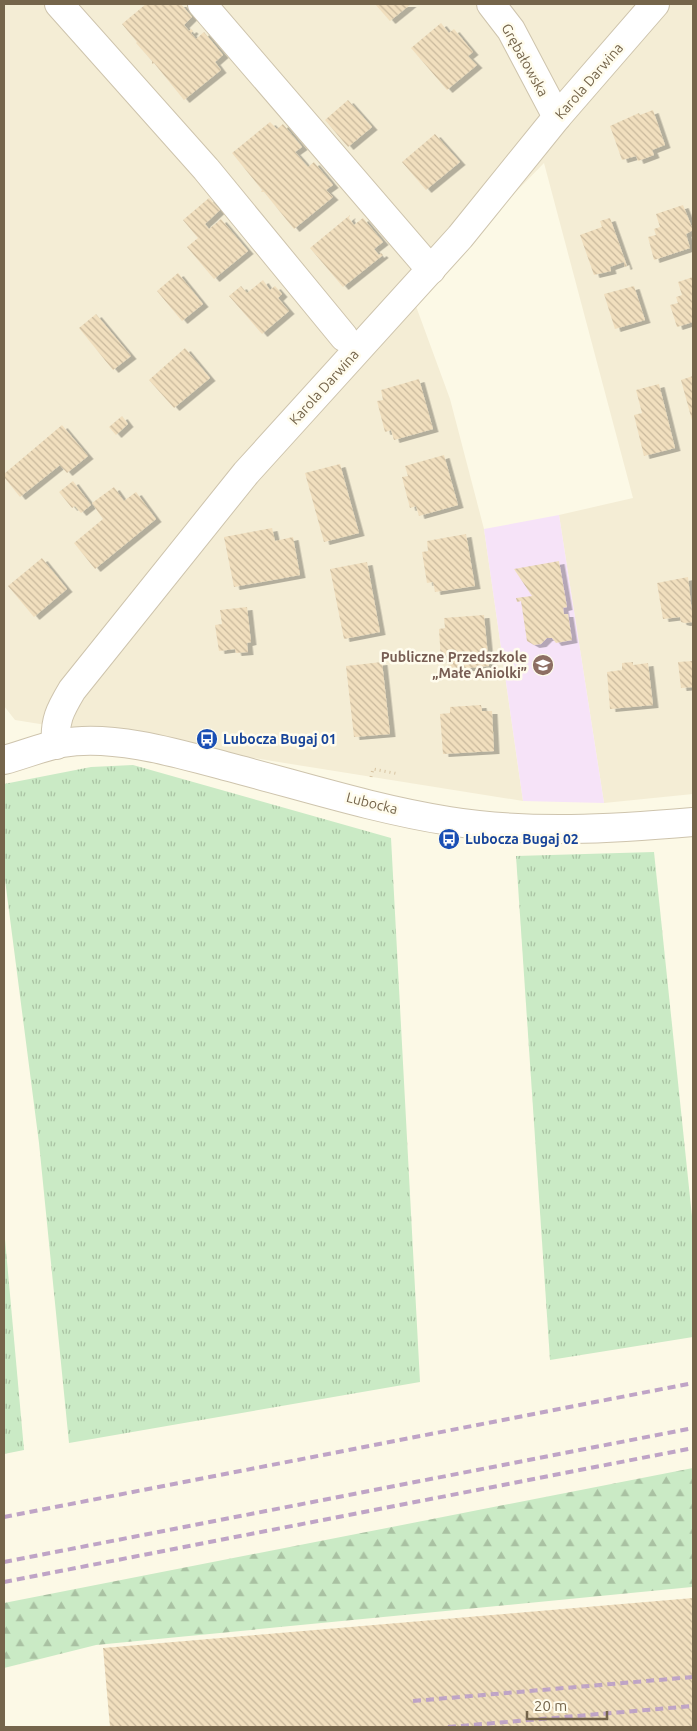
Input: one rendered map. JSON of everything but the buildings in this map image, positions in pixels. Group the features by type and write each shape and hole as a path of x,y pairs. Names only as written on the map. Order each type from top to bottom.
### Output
{"street":[{"path":"59,4 212,176 344,337"},
{"path":"202,4 431,270"},
{"name":"Grębałowska","path":"491,4 511,30 557,118"},
{"name":"Karola Darwina","path":"56,745 55,731 59,711 72,690 246,473 431,270 557,118 655,4"},
{"name":"Lubocka","path":"56,745 100,742 185,755 372,804 449,821 518,828 583,830 693,822"},
{"path":"4,760 56,745"}],"shaded area":[{"path":"4,4 693,4 693,794 604,803 559,515 633,498 544,163 413,298 450,399 484,529 523,801 15,720 4,706"},
{"name":"Publiczne Przedszkole „Małe Aniolki”","path":"559,515 604,803 523,801 484,529"}],"green space":[{"path":"133,765 391,838 420,1382 69,1443 39,1143 4,872 4,784 91,767"},
{"path":"654,852 693,1226 693,1337 550,1360 516,856"},
{"path":"4,1228 24,1450 4,1454"},
{"path":"693,1468 692,1587 96,1645 4,1668 4,1603"}],"railway":[{"path":"4,1517 693,1383"},
{"path":"4,1562 693,1428"},
{"path":"4,1582 693,1448"},
{"path":"413,1701 693,1677"},
{"path":"448,1727 693,1706"}],"place":[{"name":"Publiczne Przedszkole „Małe Aniolki”","path":"543,665"},
{"name":"Lubocza Bugaj 01","path":"207,739"},
{"name":"Lubocza Bugaj 02","path":"449,839"}]}
